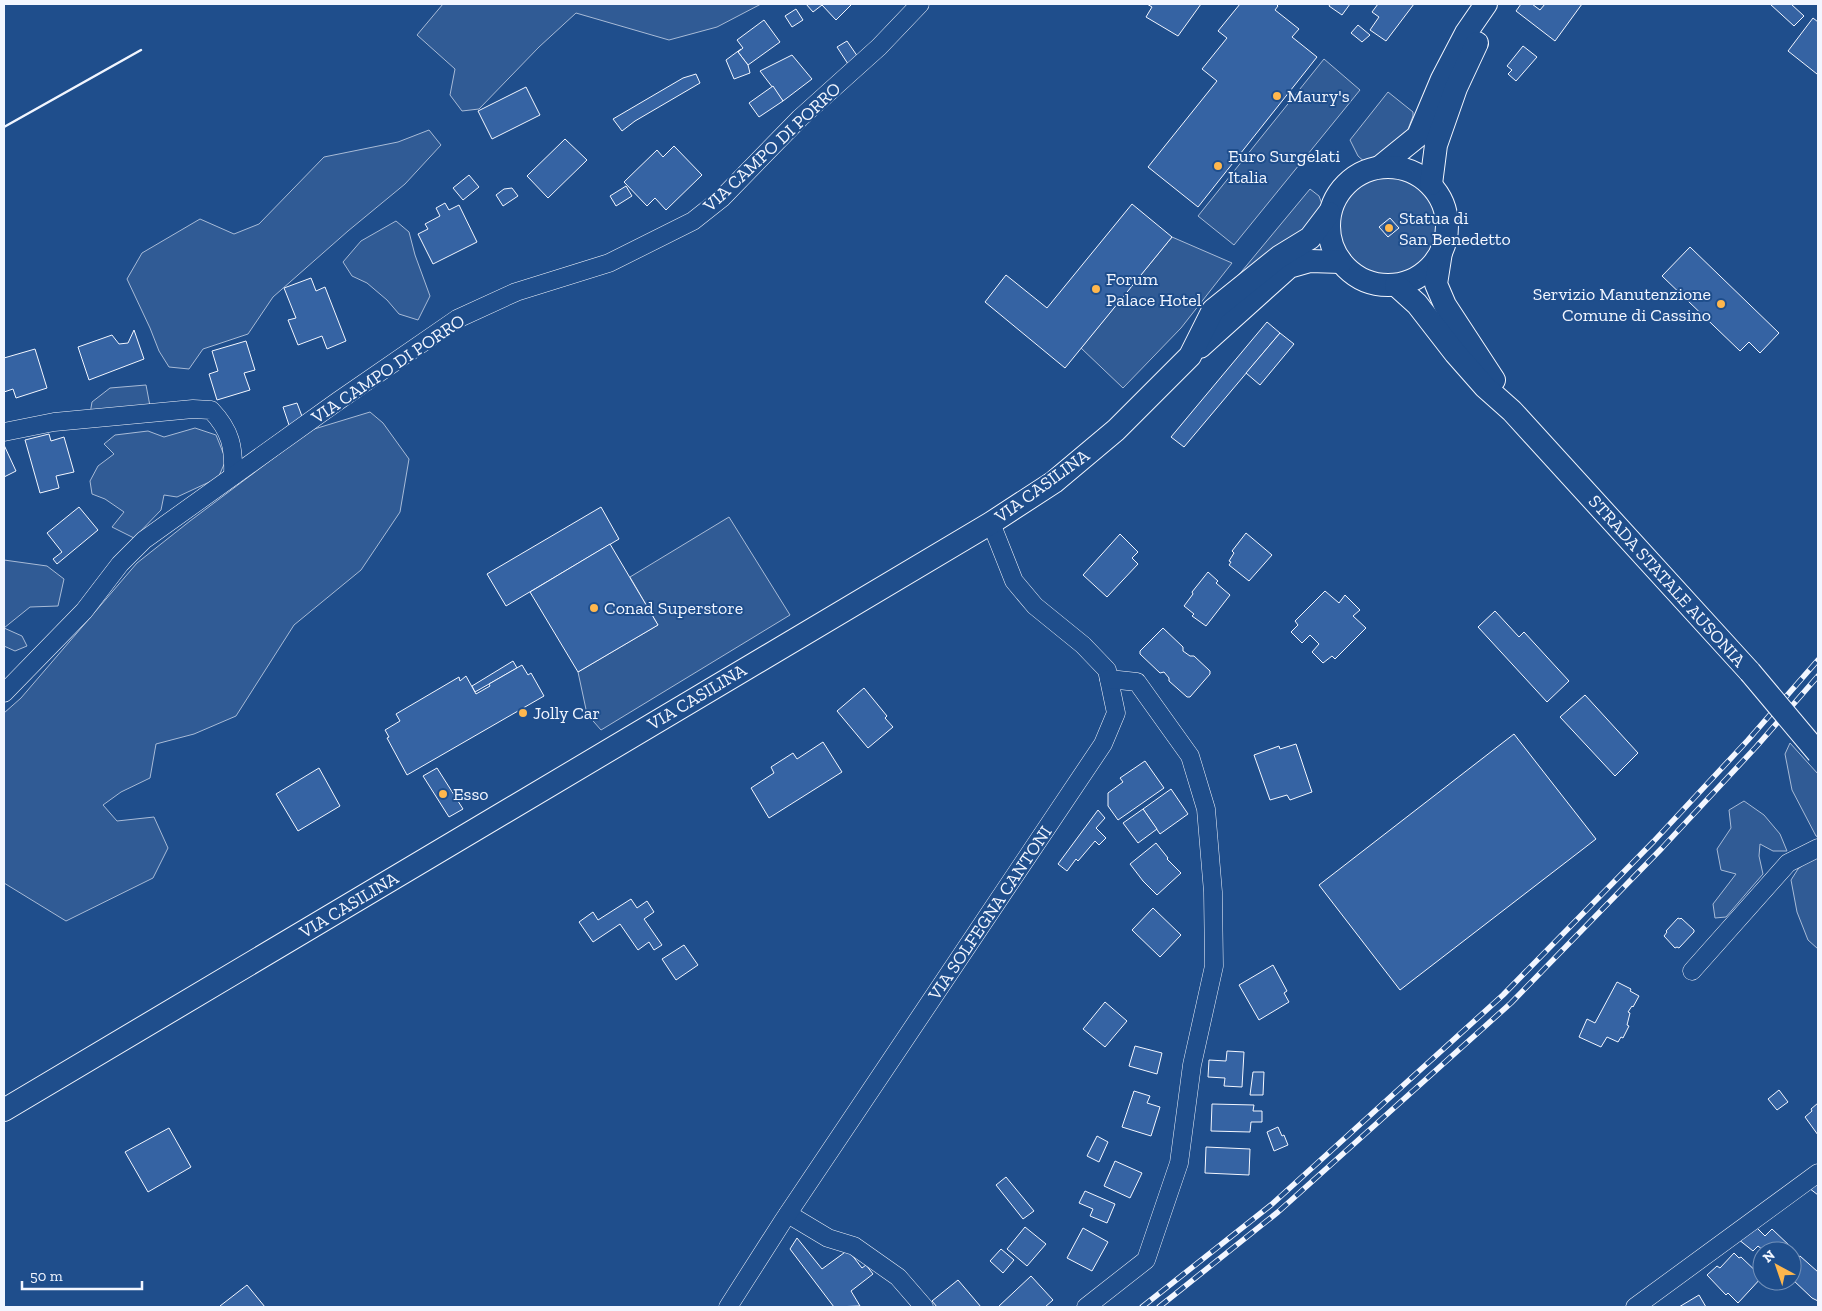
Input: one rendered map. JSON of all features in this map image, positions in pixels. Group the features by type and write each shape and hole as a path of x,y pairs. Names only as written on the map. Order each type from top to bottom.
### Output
{"main road":[{"path":"1381,166 1418,136 1442,79 1466,33 1486,4"},
{"path":"1431,184 1436,145 1445,118 1482,32 1491,4"},
{"path":"1381,166 1399,167 1416,173 1431,184 1440,196 1448,224 1441,252 1430,268 1414,279 1396,284 1380,285 1365,281 1352,273 1341,262 1332,247 1328,230 1330,213 1340,191 1349,180 1361,172 1381,166"},
{"name":"VIA CASILINA","path":"4,1110 991,523 1064,474 1116,430 1190,356 1213,310 1279,257 1310,238 1330,213"},
{"name":"STRADA STATALE AUSONIA","path":"1441,252 1436,284 1445,305 1512,411"},
{"path":"1190,356 1289,268 1310,261 1341,262"},
{"name":"STRADA STATALE AUSONIA","path":"1396,284 1417,304 1455,354 1485,387 1512,411 1750,672 1818,753"}],"street":[{"name":"VIA CAMPO DI PORRO","path":"4,693 84,611 120,564 144,540 457,319 516,292 609,264 693,221 722,198 800,118 880,47 920,4"},
{"path":"4,432 54,422 193,409 210,410 223,423 232,445 233,476"},
{"name":"VIA SOLFEGNA CANTONI","path":"728,1307 788,1214 1103,744 1116,714 1107,670 1083,644 1035,606 1014,580 991,523"},
{"path":"1086,1307 1146,1260 1179,1163 1192,1065 1214,966 1213,892 1206,809 1190,756 1137,682 1109,679"},
{"path":"1692,971 1788,863 1818,848"},
{"path":"1635,1307 1818,1173"},
{"path":"788,1214 828,1238 854,1246 898,1277 924,1307"}],"shaded area":[{"path":"443,4 761,4 717,27 669,40 576,13 539,47 479,109 462,111 450,95 455,69 417,35"},
{"path":"1324,59 1360,90 1234,245 1198,216"},
{"path":"1388,92 1413,112 1413,116 1407,132 1384,159 1367,164 1358,156 1350,140"},
{"path":"429,130 441,145 405,184 273,297 248,334 203,349 189,369 169,367 159,351 127,279 142,253 200,219 234,234 259,224 324,157 398,142"},
{"path":"1390,175 1410,179 1419,184 1433,198 1438,207 1442,227 1438,247 1433,256 1419,270 1410,275 1390,279 1370,275 1361,270 1347,256 1342,247 1338,227 1342,207 1347,198 1361,184 1370,179"},
{"path":"1310,189 1319,196 1322,204 1321,216 1218,300"},
{"path":"396,221 409,232 430,296 418,320 399,314 387,300 367,283 352,276 343,262 361,241"},
{"path":"1172,237 1232,263 1181,328 1123,388 1081,348"},
{"path":"146,385 150,406 90,414 92,402 110,388"},
{"path":"370,412 383,423 409,459 400,512 361,570 294,625 236,716 194,734 156,744 150,778 121,792 103,805 117,821 154,817 168,848 153,878 66,921 4,883 4,713 21,698 137,563 311,430"},
{"path":"195,428 216,435 226,460 218,478 177,497 164,495 161,510 134,538 112,527 124,512 105,499 92,494 90,481 98,466 114,454 104,444 115,435 148,431 164,437"},
{"path":"729,517 790,615 601,730 587,714 578,672 658,625 630,577"},
{"path":"4,560 47,566 64,579 58,606 30,607 4,628"},
{"path":"4,628 22,636 27,646 15,651 4,646"},
{"path":"1790,743 1818,774 1818,837 1792,790 1785,754"},
{"path":"1744,801 1764,815 1780,834 1787,851 1773,851 1760,844 1759,856 1763,874 1726,917 1715,918 1713,904 1736,874 1721,870 1717,849 1731,828 1729,810"},
{"path":"1817,853 1818,949 1808,940 1797,912 1791,880 1798,869"}],"building":[{"path":"806,4 852,4 836,20 822,5 813,12"},
{"path":"1147,4 1201,4 1178,36 1146,17 1152,7"},
{"path":"1240,4 1276,4 1278,6 1275,10 1299,29 1292,37 1317,57 1198,207 1148,167 1217,81 1202,69 1227,38 1218,31"},
{"path":"1330,4 1350,4 1342,15 1329,6"},
{"path":"1378,4 1414,4 1386,41 1370,30 1379,17 1372,12"},
{"path":"1521,4 1532,4 1540,10 1545,4 1582,4 1555,41 1516,11"},
{"path":"1770,4 1791,4 1804,16 1794,26"},
{"path":"796,9 803,20 792,27 785,16"},
{"path":"1813,18 1818,22 1817,74 1788,51"},
{"path":"764,20 780,42 748,65 738,52 743,48 737,40"},
{"path":"1358,25 1370,35 1362,42 1351,33"},
{"path":"847,41 860,60 850,67 837,47"},
{"path":"1523,46 1537,57 1516,81 1508,74 1512,70 1507,66"},
{"path":"741,49 738,52 748,65 750,73 734,79 726,60"},
{"path":"792,55 812,79 783,101 760,71"},
{"path":"696,74 700,83 635,121 622,131 613,119 683,78"},
{"path":"773,86 783,101 759,117 749,103"},
{"path":"526,87 540,115 492,139 478,111"},
{"path":"565,139 587,160 548,198 527,176"},
{"path":"674,146 702,175 666,210 655,198 647,206 624,182 657,150 663,157"},
{"path":"469,175 479,187 463,200 453,188"},
{"path":"626,186 632,196 616,206 610,196"},
{"path":"512,188 518,196 503,206 496,195 504,189"},
{"path":"445,203 449,210 459,205 477,242 433,264 418,234 428,229 425,224 440,216 436,208"},
{"name":"Forum Palace Hotel","path":"1132,204 1172,237 1065,368 985,302 1006,275 1047,308"},
{"name":"Statua di San Benedetto","path":"1390,218 1399,228 1388,237 1379,227"},
{"name":"Servizio Manutenzione Comune di Cassino","path":"1690,247 1779,333 1760,353 1749,342 1740,351 1662,276"},
{"path":"311,278 316,291 325,287 346,341 327,349 322,336 298,345 288,320 296,318 284,288"},
{"path":"1267,322 1280,333 1184,447 1171,437"},
{"path":"134,330 144,359 89,380 78,347 112,335 119,344 128,343"},
{"path":"1280,333 1294,344 1260,385 1246,373"},
{"path":"246,341 255,370 244,373 250,390 217,400 209,374 218,371 212,351"},
{"path":"35,349 47,388 16,398 13,389 4,392 4,358"},
{"path":"297,403 303,419 290,428 283,407"},
{"path":"49,434 51,441 64,437 74,472 56,476 59,488 40,493 25,440"},
{"path":"4,445 16,471 4,477"},
{"path":"79,507 98,530 57,564 53,559 62,552 47,533"},
{"path":"601,507 619,539 506,606 487,574"},
{"path":"1246,533 1272,555 1249,581 1229,565 1231,562 1229,561 1234,553 1232,551"},
{"path":"1120,534 1138,552 1132,558 1138,564 1107,597 1083,575"},
{"name":"Conad Superstore","path":"610,544 658,625 578,672 530,592"},
{"path":"1208,572 1218,581 1216,583 1230,595 1206,626 1192,616 1194,614 1184,606 1193,594 1192,592"},
{"path":"1325,591 1339,603 1345,595 1360,610 1353,616 1366,628 1335,659 1332,656 1323,663 1312,652 1319,644 1310,635 1302,643 1291,632 1298,625 1295,621"},
{"path":"1495,611 1519,637 1524,632 1569,681 1547,702 1478,627"},
{"path":"1163,628 1183,647 1183,651 1190,656 1194,656 1210,671 1210,674 1190,697 1187,697 1169,681 1164,672 1160,673 1140,654 1140,651"},
{"path":"513,661 517,668 475,692 472,686"},
{"path":"522,665 528,675 531,673 544,696 407,775 387,738 389,737 385,730 400,721 396,714 459,677 460,681 466,676 476,694 490,686 489,684"},
{"path":"864,688 887,716 885,718 893,727 868,748 837,711"},
{"path":"1585,695 1638,753 1615,776 1560,717"},
{"path":"1514,734 1596,839 1400,990 1319,885"},
{"path":"823,742 842,772 769,818 751,788 774,773 771,767 793,753 797,759"},
{"path":"1296,744 1312,792 1290,800 1287,795 1270,800 1254,755 1279,746 1280,749"},
{"path":"1145,761 1164,788 1118,820 1108,806 1108,793 1123,782 1120,778"},
{"path":"319,768 340,806 298,831 276,794"},
{"path":"437,768 463,809 449,817 423,776"},
{"path":"1171,789 1188,814 1160,834 1143,809"},
{"path":"1143,809 1157,829 1138,843 1123,823"},
{"path":"1098,810 1105,818 1096,828 1106,838 1099,845 1095,841 1078,861 1076,859 1067,871 1058,864"},
{"path":"1156,843 1167,859 1181,873 1157,895 1130,864"},
{"path":"631,899 637,908 647,901 654,912 644,919 662,945 654,950 649,942 638,950 620,924 593,942 579,922 593,912 598,920"},
{"path":"1153,908 1181,935 1160,957 1132,930"},
{"path":"1678,918 1681,918 1694,932 1679,948 1675,948 1664,936"},
{"path":"684,945 698,965 676,980 662,959"},
{"path":"1273,965 1287,991 1284,993 1289,1002 1259,1020 1239,985"},
{"path":"1617,982 1631,989 1630,991 1639,996 1628,1012 1630,1013 1627,1025 1629,1026 1623,1038 1621,1037 1618,1042 1607,1037 1601,1047 1579,1037 1587,1019 1595,1023"},
{"path":"1105,1002 1127,1021 1105,1047 1083,1029"},
{"path":"1135,1046 1162,1053 1157,1074 1129,1066"},
{"path":"1227,1051 1244,1052 1242,1087 1224,1086 1225,1078 1208,1077 1209,1060 1226,1061"},
{"path":"1253,1072 1264,1072 1263,1095 1250,1095"},
{"path":"1779,1090 1788,1102 1777,1110 1768,1099"},
{"path":"1134,1091 1150,1096 1147,1103 1160,1107 1151,1136 1122,1127"},
{"path":"1818,1103 1818,1135 1805,1117"},
{"path":"1212,1104 1254,1105 1253,1111 1262,1111 1262,1122 1251,1122 1250,1132 1211,1131"},
{"path":"1278,1127 1288,1145 1274,1151 1267,1132"},
{"path":"169,1128 191,1167 148,1192 125,1152"},
{"path":"1097,1136 1108,1142 1099,1162 1087,1156"},
{"path":"1206,1147 1250,1149 1249,1175 1205,1173"},
{"path":"1115,1161 1142,1173 1130,1198 1104,1186"},
{"path":"1006,1177 1034,1211 1023,1219 996,1185"},
{"path":"1818,1181 1818,1195 1809,1188"},
{"path":"1085,1191 1115,1204 1107,1223 1090,1216 1093,1209 1079,1203"},
{"path":"1025,1227 1046,1244 1027,1266 1007,1249"},
{"path":"1756,1227 1765,1236 1772,1229 1785,1241 1752,1241 1752,1250 1738,1239"},
{"path":"1083,1228 1108,1242 1092,1271 1067,1258"},
{"path":"797,1238 822,1269 848,1250 862,1268 866,1265 873,1274 851,1291 860,1306 834,1307 790,1249"},
{"path":"1001,1249 1014,1260 1003,1273 990,1261"},
{"path":"1734,1253 1752,1267 1752,1288 1738,1303 1728,1293 1726,1295 1707,1275 1717,1266 1720,1268"},
{"path":"1802,1258 1818,1272 1818,1301 1802,1288"},
{"path":"1031,1276 1053,1300 1045,1307 998,1307"},
{"path":"958,1280 981,1307 937,1307 932,1301"},
{"path":"247,1285 265,1307 220,1306"},
{"path":"1699,1295 1706,1307 1679,1307"}],"railway":[{"path":"1142,1307 1271,1205 1503,995 1654,841 1748,740 1818,660"},
{"path":"1159,1307 1278,1212 1511,1003 1662,848 1756,747 1818,676"}],"wall":[{"path":"4,127 141,50"}],"place":[{"name":"Maury's","path":"1277,96"},
{"name":"Euro Surgelati Italia","path":"1218,166"},
{"name":"Statua di San Benedetto","path":"1389,228"},
{"name":"Forum Palace Hotel","path":"1096,289"},
{"name":"Servizio Manutenzione Comune di Cassino","path":"1721,304"},
{"name":"Conad Superstore","path":"594,608"},
{"name":"Jolly Car","path":"523,713"},
{"name":"Esso","path":"443,794"}]}
